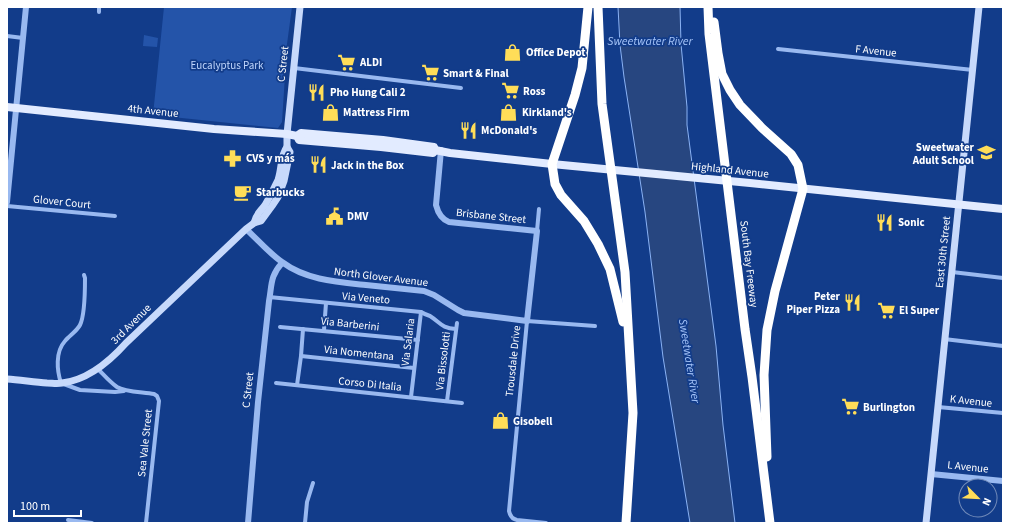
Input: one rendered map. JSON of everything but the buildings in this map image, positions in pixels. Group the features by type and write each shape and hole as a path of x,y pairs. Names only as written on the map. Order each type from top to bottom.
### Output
{"highway":[{"path":"588,7 582,68 575,95 552,164 555,184 561,195 584,221 598,244 610,269 618,298 629,351"},
{"path":"598,7 602,104 624,272 633,413 626,523"},
{"name":"South Bay Freeway","path":"708,7 710,42 770,523"},
{"path":"713,7 714,25 722,74 740,105 791,154 798,165 803,189 774,292 767,330 764,375 768,462 765,481"}],"main road":[{"name":"C Street","path":"246,229 261,220 272,206 281,191 284,182 290,152 287,147 287,134 300,7"},
{"name":"East 30th Street","path":"926,523 979,7"},
{"name":"4th Avenue","path":"7,107 214,129 287,134 297,136 299,140 433,153 438,150 455,153"},
{"name":"Highland Avenue","path":"455,153 1003,209"},
{"name":"3rd Avenue","path":"7,379 61,383 77,380 89,375 118,352 246,229"}],"street":[{"path":"7,202 26,7"},
{"path":"7,36 23,38"},
{"name":"F Avenue","path":"778,49 973,70"},
{"path":"294,68 461,88"},
{"name":"Brisbane Street","path":"438,150 436,205 437,211 442,218 449,222 537,231"},
{"name":"Glover Court","path":"7,206 115,216"},
{"name":"Trousdale Drive","path":"539,209 509,511 510,515 517,520 546,523"},
{"name":"North Glover Avenue","path":"246,229 282,263 310,276 331,281 424,291 434,295 464,313 527,321 595,326"},
{"name":"C Street","path":"248,523 258,402 271,286 273,277 282,263"},
{"path":"952,272 1003,278"},
{"path":"61,383 58,373 59,353 62,344 80,325 86,278 84,275"},
{"name":"Via Veneto","path":"270,297 421,312 444,327 456,329"},
{"path":"324,330 326,303"},
{"name":"Via Salaria","path":"411,397 421,312"},
{"name":"Via Bissolotti","path":"447,401 456,323"},
{"name":"Via Barberini","path":"280,327 418,340"},
{"path":"297,385 303,329"},
{"path":"944,339 1003,346"},
{"name":"Via Nomentana","path":"301,356 414,368"},
{"name":"Sea Vale Street","path":"98,369 118,388 154,394 159,400 146,523"},
{"name":"Sea Vale Street","path":"61,383 80,390 116,392 127,390"},
{"name":"Corso Di Italia","path":"276,383 462,403"},
{"name":"K Avenue","path":"937,407 1003,413"},
{"name":"L Avenue","path":"931,474 1003,481"},
{"path":"304,523 307,502 313,483"},
{"path":"68,520 92,523"}],"green space":[{"name":"Eucalyptus Park","path":"164,7 292,7 287,44 282,122 278,128 153,115"},
{"path":"144,35 158,38 157,47 143,46"}],"water":[{"name":"Sweetwater River","path":"618,7 680,7 687,125 716,346 723,425 735,523 690,523 663,357 645,212 624,77 620,45"}],"place":[{"name":"Office Depot","path":"513,52"},
{"name":"ALDI","path":"347,62"},
{"name":"Smart & Final","path":"430,73"},
{"name":"Ross","path":"510,91"},
{"name":"Pho Hung Cali 2","path":"317,92"},
{"name":"Mattress Firm","path":"330,112"},
{"name":"Kirkland's","path":"509,112"},
{"name":"McDonald's","path":"468,130"},
{"name":"Sweetwater Adult School","path":"987,153"},
{"name":"CVS y más","path":"233,158"},
{"name":"Jack in the Box","path":"318,165"},
{"name":"Starbucks","path":"243,192"},
{"name":"DMV","path":"334,216"},
{"name":"Sonic","path":"885,222"},
{"name":"Peter Piper Pizza","path":"853,302"},
{"name":"El Super","path":"886,310"},
{"name":"Burlington","path":"850,407"},
{"name":"Gisobell","path":"500,421"}]}
